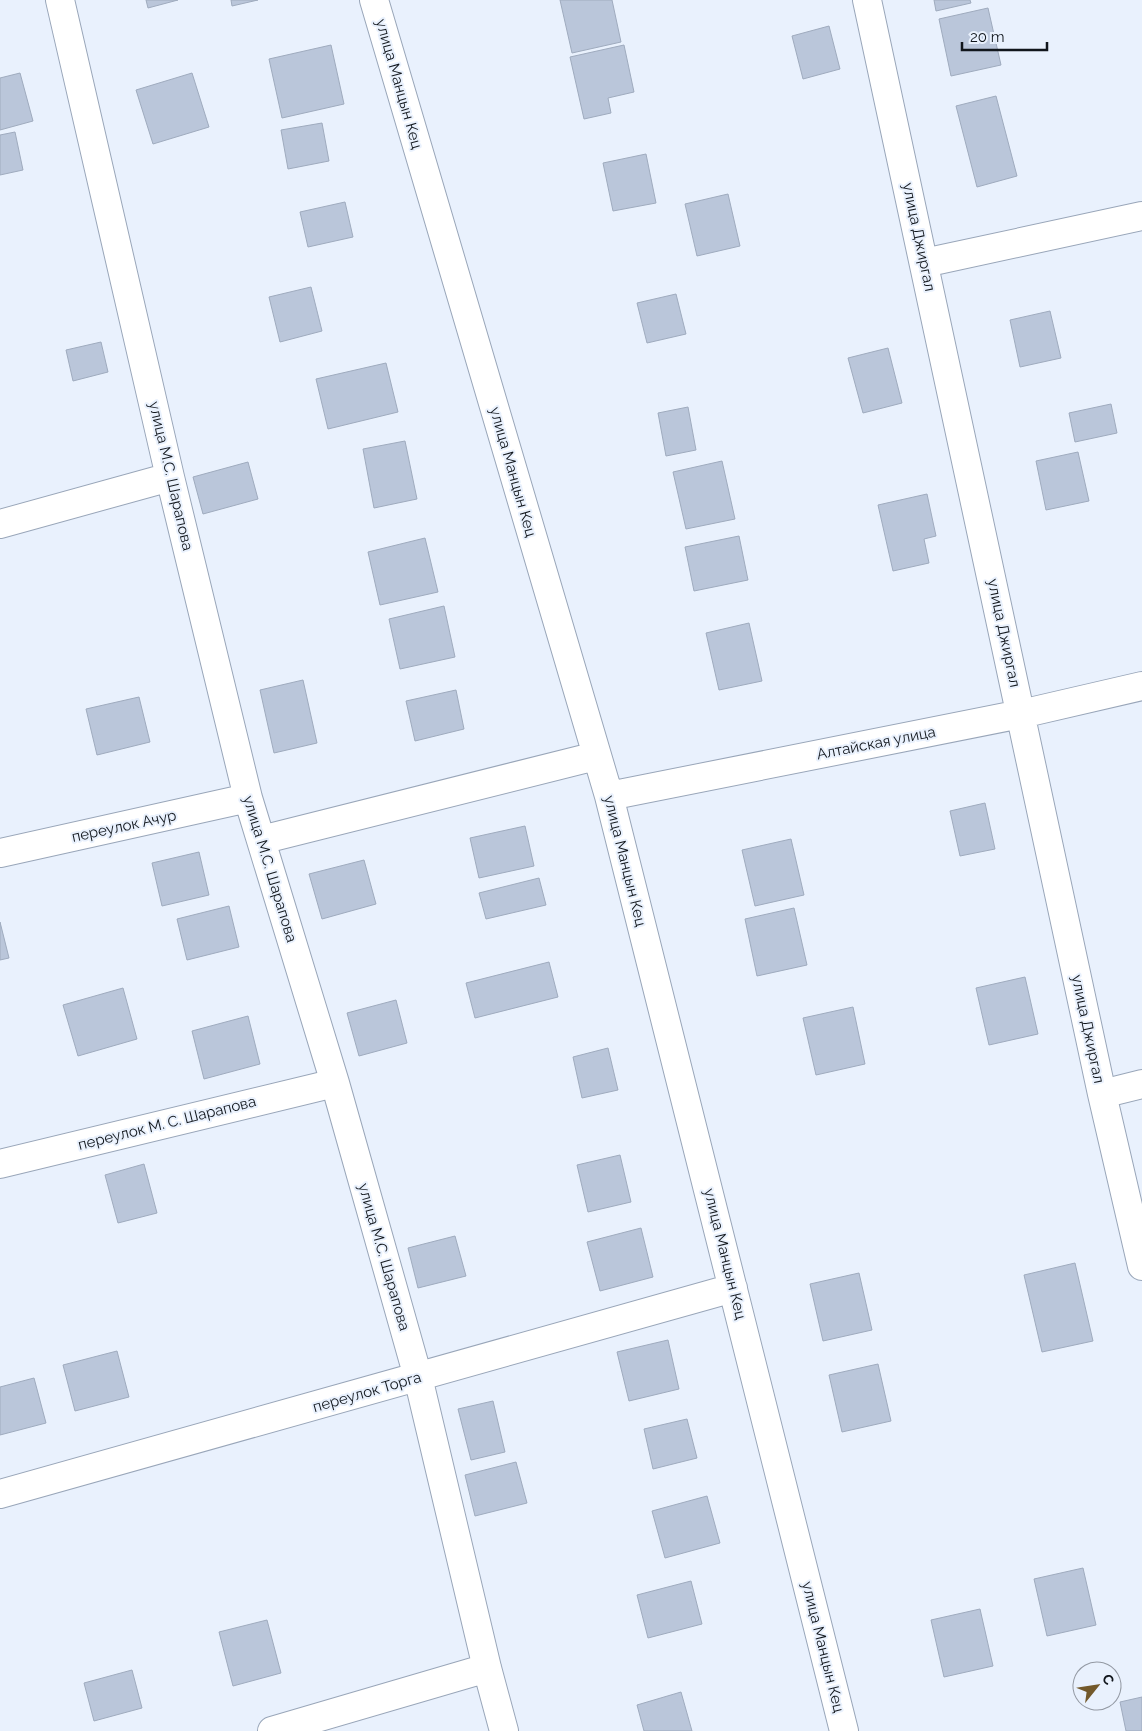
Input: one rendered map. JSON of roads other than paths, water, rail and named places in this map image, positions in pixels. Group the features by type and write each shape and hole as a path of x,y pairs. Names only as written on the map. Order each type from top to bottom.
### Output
{"street":[{"name":"улица М.С. Шарапова","path":"60,0 170,477 248,798 335,1082 418,1377 487,1668 504,1731"},
{"name":"улица Манцын Кец","path":"374,0 609,796 844,1731"},
{"name":"улица Джиргал","path":"867,0 1102,1094 1142,1266"},
{"path":"924,263 1142,216"},
{"path":"0,524 170,477"},
{"name":"Алтайская улица","path":"609,796 1021,714 1142,686"},
{"path":"261,840 596,756"},
{"name":"переулок Ачур","path":"0,853 248,798"},
{"name":"переулок М. С. Шарапова","path":"0,1164 335,1082"},
{"path":"1102,1094 1142,1084"},
{"name":"переулок Торга","path":"0,1494 733,1288"},
{"path":"272,1731 487,1668"}]}
